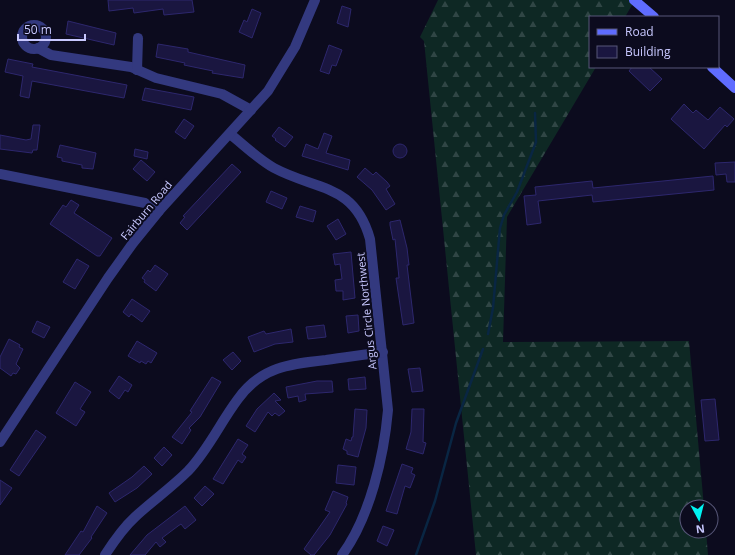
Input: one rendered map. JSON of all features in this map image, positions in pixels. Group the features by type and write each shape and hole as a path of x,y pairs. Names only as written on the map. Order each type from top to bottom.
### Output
{"main road":[{"path":"634,0 653,16"},
{"path":"713,68 735,88"}],"street":[{"name":"Fairburn Road","path":"0,442 108,278 159,211 268,91 283,69 295,47 315,0"},
{"path":"137,70 138,38"},
{"path":"38,48 51,54 131,68 156,78 222,94 251,110"},
{"name":"Argus Circle Northwest","path":"230,134 272,167 296,178 336,191 360,212 366,224 370,239 388,410 381,457 360,522 342,555"},
{"path":"0,174 145,203 159,211"},
{"path":"105,555 118,535 135,517 172,488 189,470 238,399 247,388 265,374 287,365 383,352"}],"green space":[{"path":"438,0 635,0 626,16 589,16 589,68 595,68 507,217 503,342 689,341 703,499 679,499 679,539 707,539 708,555 476,555 424,41 420,37"}],"building":[{"path":"108,0 192,0 194,12 164,15 163,9 134,13 133,8 109,11"},
{"path":"342,6 351,9 348,27 337,23"},
{"path":"252,9 261,13 252,38 239,32 244,20 247,22"},
{"path":"68,21 116,33 114,45 66,34"},
{"path":"158,44 188,49 188,52 245,65 243,78 212,73 213,71 156,57"},
{"path":"329,45 342,50 336,66 332,65 329,74 320,71"},
{"path":"8,59 33,64 32,67 127,85 124,98 32,81 29,98 20,96 23,76 5,72"},
{"path":"631,68 650,68 662,79 650,91 629,71"},
{"path":"145,88 194,97 191,110 142,100"},
{"path":"684,104 693,113 696,110 708,120 720,107 734,119 727,127 725,125 704,149 671,119"},
{"path":"184,119 194,126 185,139 175,132"},
{"path":"33,125 40,125 37,150 33,150 32,153 0,149 0,135 26,140 31,139"},
{"path":"279,127 293,137 285,147 272,136"},
{"path":"324,133 332,136 326,153 350,160 348,170 302,156 306,144 318,149"},
{"path":"400,144 405,146 407,151 405,156 400,158 395,156 393,151 395,146"},
{"path":"60,145 96,153 93,169 82,168 82,165 62,161 62,158 57,157"},
{"path":"135,149 148,152 147,159 134,156"},
{"path":"141,160 155,172 147,181 133,169"},
{"path":"735,162 735,182 727,182 726,174 716,175 715,163"},
{"path":"232,164 241,172 187,230 180,223 185,217 183,216"},
{"path":"365,168 373,175 376,172 390,186 386,189 395,204 386,210 372,190 357,177"},
{"path":"713,176 714,190 593,202 592,195 538,201 541,223 527,225 524,196 536,195 535,187 592,181 593,188"},
{"path":"271,191 287,198 282,209 266,202"},
{"path":"71,200 79,205 74,213 112,238 100,256 97,256 50,224 63,205 66,207"},
{"path":"300,206 316,211 313,222 296,217"},
{"path":"338,219 346,234 336,240 327,226"},
{"path":"400,220 407,248 409,265 407,265 414,323 403,325 396,278 399,278 395,239 393,240 390,225 390,222"},
{"path":"351,252 355,298 343,300 343,291 336,291 335,280 342,279 340,264 335,265 333,254"},
{"path":"77,259 89,266 75,289 63,282"},
{"path":"155,265 168,274 156,291 144,282 145,280 142,278 148,270 150,272"},
{"path":"132,299 150,311 142,322 131,314 129,317 123,312"},
{"path":"358,315 359,331 348,333 346,316"},
{"path":"37,321 50,327 44,338 32,332"},
{"path":"324,325 326,337 308,339 306,327"},
{"path":"291,329 293,342 275,344 254,352 248,337 264,331 266,334"},
{"path":"9,339 20,345 19,347 23,349 16,364 20,368 16,374 13,373 11,376 0,368 0,357"},
{"path":"137,341 157,353 151,363 148,361 146,364 141,361 140,363 128,356"},
{"path":"233,352 241,361 232,370 223,360"},
{"path":"420,368 423,391 412,392 408,369"},
{"path":"119,376 132,385 128,392 125,390 119,399 109,391"},
{"path":"212,377 221,382 200,417 189,428 191,430 182,444 172,437 192,412 190,411"},
{"path":"365,377 366,389 349,390 348,379"},
{"path":"317,381 332,381 333,392 305,394 306,400 299,402 298,396 288,398 286,387"},
{"path":"75,382 91,392 80,409 85,412 76,426 56,413"},
{"path":"274,393 281,400 275,401 285,411 279,416 275,413 272,416 268,412 255,432 246,426 257,409"},
{"path":"715,399 719,440 705,441 701,400"},
{"path":"355,409 367,410 366,428 358,457 347,454 347,451 343,449 346,439 351,441 353,437"},
{"path":"412,409 424,409 423,442 426,443 423,454 406,449 411,432"},
{"path":"36,430 46,437 19,476 10,470"},
{"path":"238,439 248,445 242,454 246,457 242,463 238,460 223,484 213,479"},
{"path":"164,447 172,455 162,466 154,458"},
{"path":"402,464 413,468 411,473 415,475 410,488 405,486 397,514 386,511"},
{"path":"338,465 356,467 354,485 336,483"},
{"path":"144,466 152,474 137,488 115,502 109,493 132,477"},
{"path":"0,480 12,488 0,505"},
{"path":"205,486 214,494 202,506 194,498"},
{"path":"333,491 348,497 347,504 330,535 314,555 311,555 304,549 330,512 325,510"},
{"path":"97,506 107,513 91,537 92,538 79,555 65,555 81,531 83,532"},
{"path":"185,506 196,520 185,529 181,524 178,526 162,538 166,542 160,547 156,542 145,555 130,555 147,535"},
{"path":"383,526 394,530 387,546 377,541"}],"waterway":[{"path":"488,334 493,308 500,228 504,215 517,192 536,142 535,113"},
{"path":"416,555 435,501 456,423 483,349"}]}
